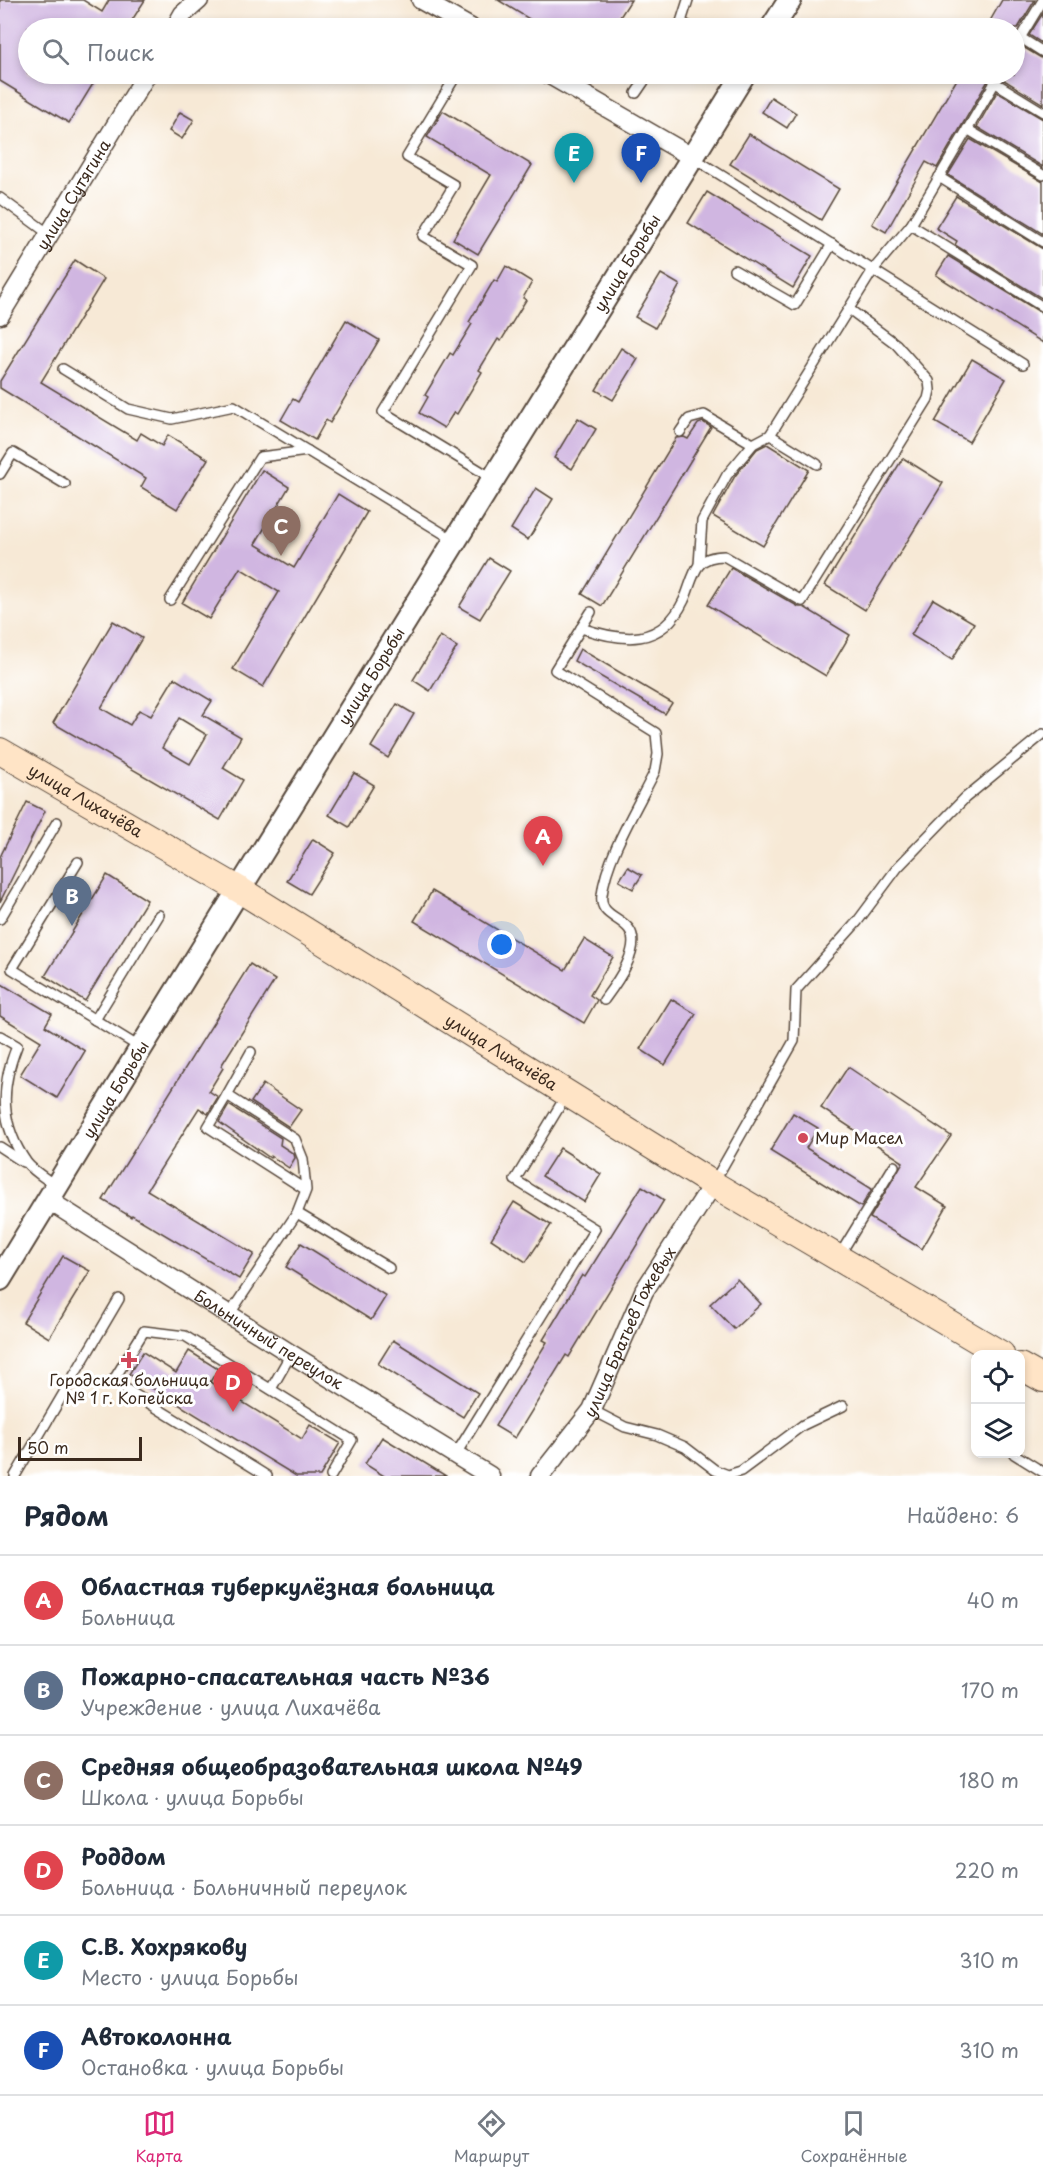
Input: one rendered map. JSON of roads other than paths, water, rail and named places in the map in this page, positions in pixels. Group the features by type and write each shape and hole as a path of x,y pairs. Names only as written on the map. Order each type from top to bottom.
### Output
{"main road":[{"name":"улица Лихачёва","path":"0,751 240,890 713,1184 994,1350"}],"street":[{"path":"181,18 199,0"},
{"path":"422,0 454,18"},
{"path":"778,18 790,0"},
{"name":"улица Сутягина","path":"0,315 141,84"},
{"path":"565,84 692,157"},
{"name":"улица Борьбы","path":"0,1279 492,478 738,84"},
{"name":"улица Братьев Гожевых","path":"540,1476 592,1410 644,1291 713,1184"},
{"name":"Больничный переулок","path":"52,1193 229,1315 490,1476"}],"lane":[{"path":"682,18 688,0"},
{"path":"1025,31 1043,0"},
{"path":"1025,40 1043,51"},
{"path":"451,84 407,157 454,185 423,236 472,265 383,412 492,478"},
{"path":"636,93 642,84"},
{"path":"581,628 610,638 641,637 664,628 683,603 699,565 702,521 727,475 753,444 770,435 873,270 911,225 993,84"},
{"path":"997,84 1043,112"},
{"path":"967,129 1043,175"},
{"path":"692,157 1023,364"},
{"path":"939,177 1043,242"},
{"path":"0,198 49,234"},
{"path":"911,225 1043,307"},
{"path":"734,270 795,305 831,244"},
{"path":"699,565 715,556 724,556 802,601 928,399 930,390 928,381 896,344 849,309"},
{"path":"63,369 128,409 172,419 234,406 454,540"},
{"path":"680,432 689,419 704,415 753,444"},
{"path":"770,435 817,464"},
{"path":"170,600 260,458 308,451"},
{"path":"0,474 13,453 65,484"},
{"path":"591,612 555,670 656,733 658,754 655,771 606,872 601,898 603,906 609,914 629,929 632,938 625,971 604,1000"},
{"path":"713,1184 794,1041 796,990 857,922 898,867 965,798 1043,734"},
{"path":"0,919 57,822"},
{"path":"78,862 12,969 141,1048"},
{"path":"95,1020 159,915"},
{"path":"0,1036 17,1046 6,1068 1,1101 9,1138 52,1193"},
{"path":"250,1052 208,1127 306,1190"},
{"path":"456,1454 595,1229 515,1180 567,1094"},
{"path":"227,1095 295,1139 303,1159 306,1190 297,1213 229,1315"},
{"path":"0,1147 28,1165"},
{"path":"838,1258 894,1166"},
{"path":"297,1213 389,1268"},
{"path":"15,1476 119,1299"},
{"path":"267,1476 113,1381 144,1331 185,1336 352,1440 331,1476"},
{"path":"271,1389 291,1354"},
{"path":"592,1410 625,1427 657,1435 685,1447 715,1470 728,1475 741,1471 802,1425 843,1406"},
{"path":"1020,1458 1043,1472"}],"place":[{"name":"С.В. Хохрякову","path":"574,183"},
{"name":"Автоколонна","path":"641,183"},
{"name":"Средняя общеобразовательная школа №49","path":"281,556"},
{"name":"Областная туберкулёзная больница","path":"543,866"},
{"name":"Пожарно-спасательная часть №36","path":"72,926"},
{"name":"Мир Масел","path":"803,1138"},
{"name":"Городская больница № 1 г. Копейска","path":"129,1360"},
{"name":"Роддом","path":"233,1412"}]}
